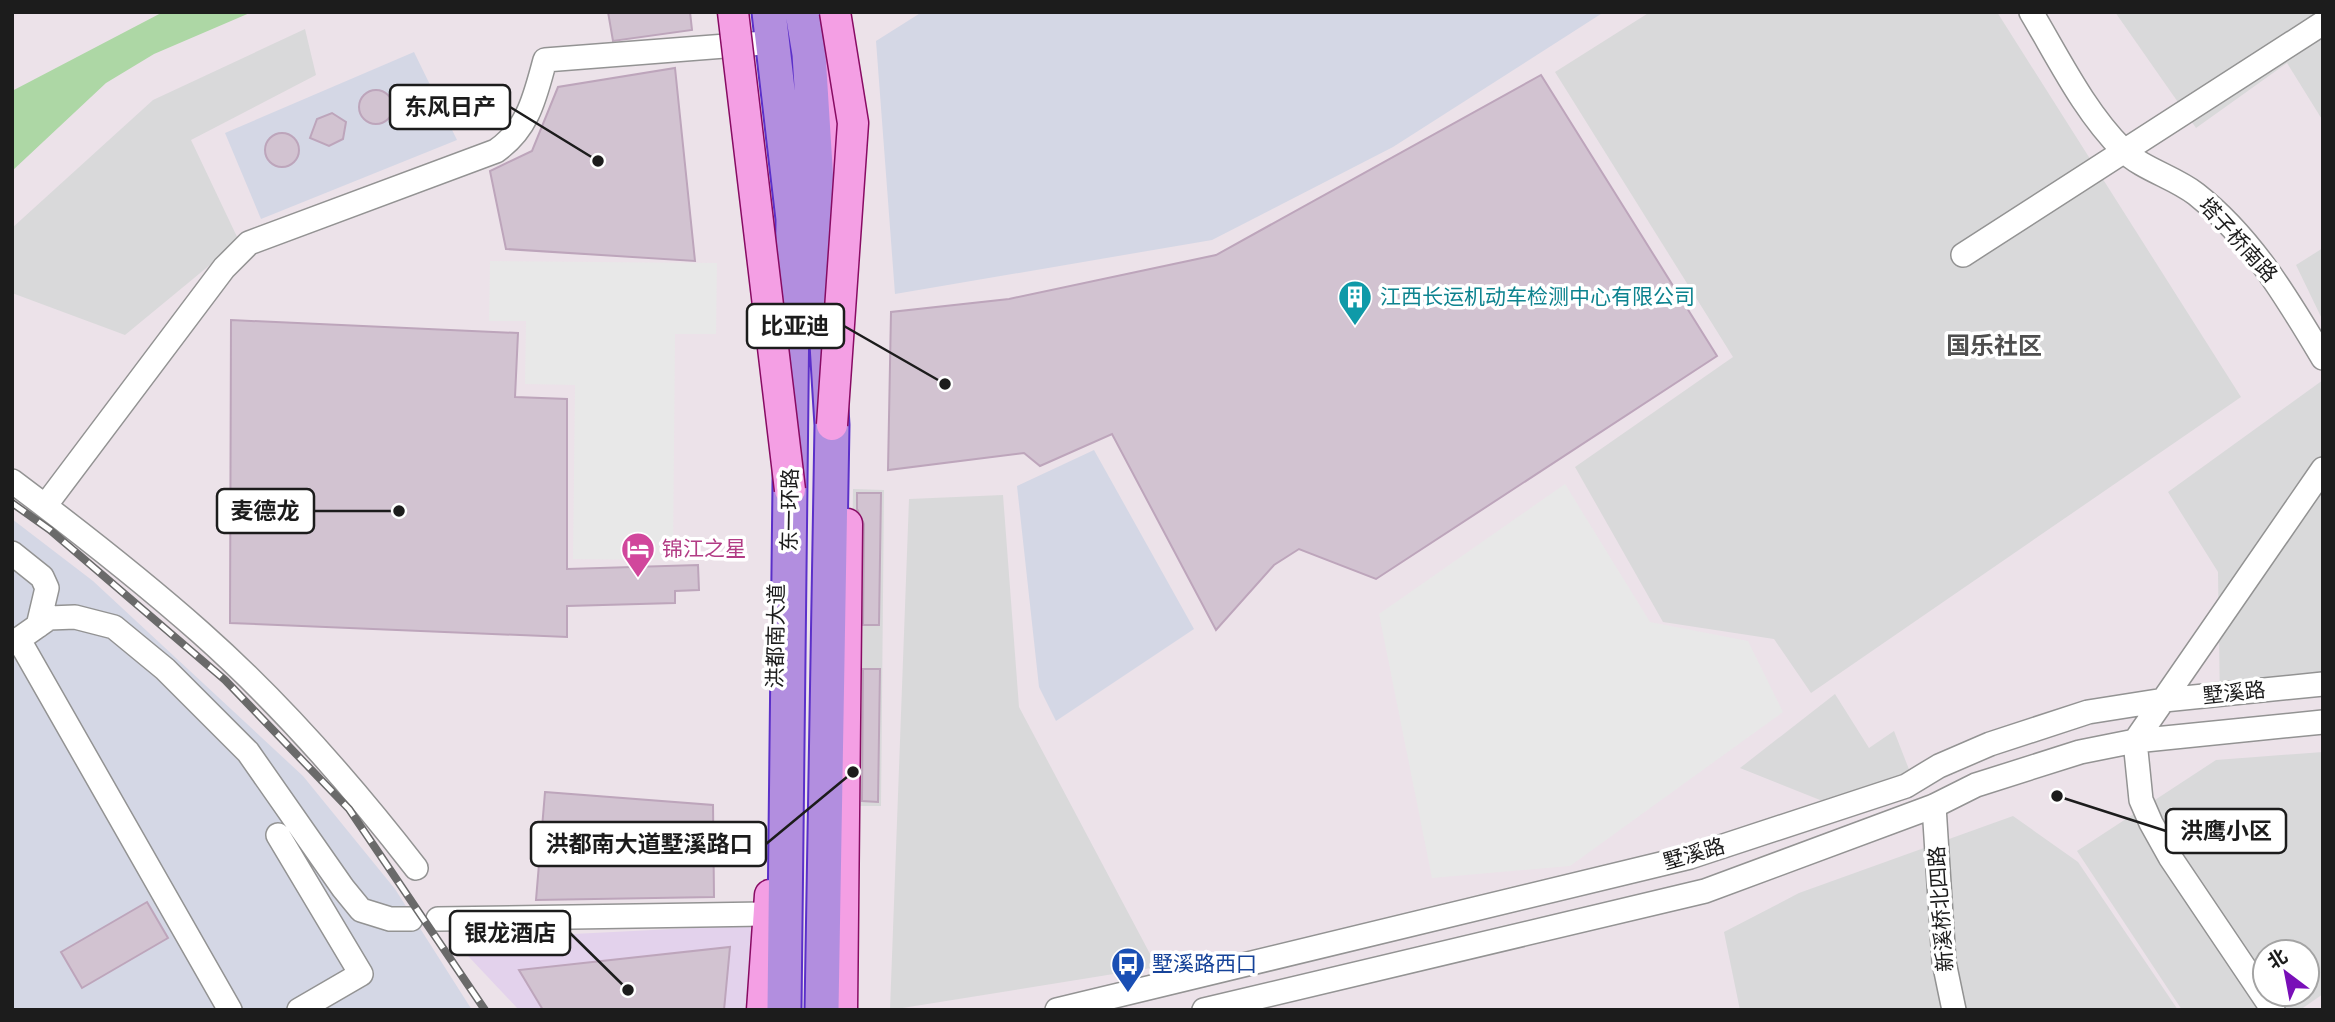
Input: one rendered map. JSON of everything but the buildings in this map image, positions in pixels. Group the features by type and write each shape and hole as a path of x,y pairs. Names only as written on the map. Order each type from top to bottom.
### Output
{"highway":[{"name":"东一环路","path":"802,12 809,54 832,425 822,1010"},
{"name":"东一环路","path":"767,28 793,219 784,1010"}],"main road":[{"path":"733,12 790,491"},
{"name":"洪都南大道","path":"758,12 767,28 777,169 783,336 770,914 762,1010"},
{"path":"823,12 838,152 848,407 842,1010"},
{"path":"832,425 853,123 835,12"}],"street":[{"name":"塔子桥南路","path":"2031,12 2088,106 2124,152 2194,192 2224,218 2283,291 2323,358"},
{"path":"1963,255 2323,23"},
{"path":"45,506 223,268 250,243 496,151 513,139 530,114 545,60 767,28"},
{"path":"2273,1010 2170,858 2151,823 2141,800 2135,741 2323,469"},
{"path":"12,481 200,632 291,720 371,810 416,868"},
{"path":"12,553 42,578 47,588 23,636"},
{"path":"23,636 48,618 75,617 114,627 164,669 248,752 342,888 361,910 390,919 411,919"},
{"path":"23,636 230,1010"},
{"name":"墅溪路","path":"1057,1010 1690,857 1906,786 1939,766 2088,712 2164,700 2323,684"},
{"name":"墅溪路","path":"1204,1010 1705,891 1934,806 1976,785 2080,751 2135,741 2323,722"},
{"name":"新溪桥北四路","path":"1934,806 1944,962 1947,986 1955,1010"},
{"path":"278,835 361,974 299,1010"},
{"path":"438,919 770,914"}],"shaded area":[{"path":"163,12 252,12 154,54 106,83 12,171 12,91"},
{"path":"922,12 1604,12 1393,147 1212,240 895,294 876,41"},
{"path":"1650,12 1997,12 2241,397 1811,693 1774,639 1663,622 1575,467 1733,357 1555,72"},
{"path":"2115,12 2323,12 2323,121 2287,63 2196,128"},
{"path":"305,29 316,75 191,140 239,241 125,335 12,293 12,228 153,100"},
{"path":"414,52 457,140 261,219 225,133"},
{"path":"2323,248 2323,321 2296,265"},
{"path":"490,261 717,263 716,334 675,334 673,560 573,559 575,385 525,384 526,321 489,321"},
{"path":"2323,380 2323,687 2220,705 2218,572 2168,492"},
{"path":"1094,450 1194,629 1056,721 1039,687 1017,486"},
{"path":"1565,484 1650,622 1748,641 1783,712 1570,866 1432,878 1379,614"},
{"path":"853,489 884,490 881,806 849,806"},
{"path":"1003,495 1019,707 1157,967 890,1010 909,499"},
{"path":"12,519 93,581 303,776 395,889 472,1010 12,1010"},
{"path":"1835,694 1869,748 1894,731 1912,777 1825,802 1740,768"},
{"path":"2323,752 2323,994 2321,995 2321,938 2251,938 2251,1008 2303,1008 2182,1010 2077,851 2216,760"},
{"path":"2013,816 2078,862 2178,1010 1740,1010 1724,932 1799,893"},
{"path":"753,925 747,1010 519,1010 453,940"}],"railway":[{"path":"12,503 50,530 225,680 349,809 485,1010"}],"place":[{"name":"东风日产","path":"598,161"},
{"name":"江西长运机动车检测中心有限公司","path":"1355,327"},
{"name":"比亚迪","path":"945,384"},
{"name":"麦德龙","path":"399,511"},
{"name":"锦江之星","path":"638,579"},
{"name":"洪都南大道墅溪路口","path":"853,772"},
{"name":"洪鹰小区","path":"2057,796"},
{"name":"银龙酒店","path":"628,990"},
{"name":"墅溪路西口","path":"1128,994"}],"district":[{"name":"国乐社区","path":"1994,346"}]}
